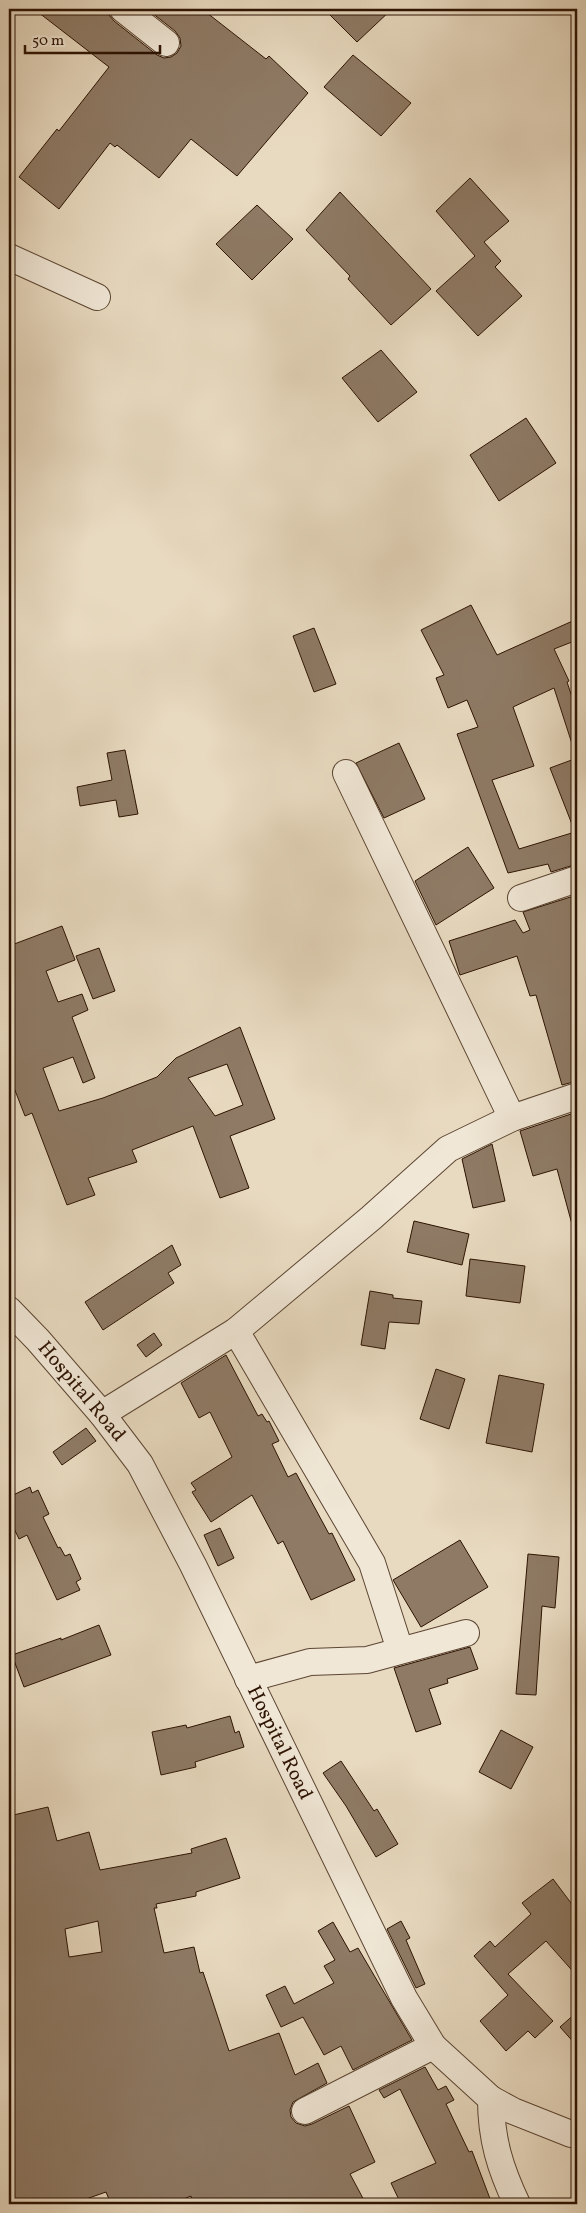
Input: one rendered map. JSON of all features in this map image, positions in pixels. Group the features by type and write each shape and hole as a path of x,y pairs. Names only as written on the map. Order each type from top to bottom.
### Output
{"street":[{"path":"123,9 166,43"},
{"path":"9,257 97,297"},
{"path":"346,773 512,1118"},
{"path":"521,898 577,879"},
{"path":"102,1414 236,1331 364,1224 448,1149 512,1118 577,1096"},
{"name":"Hospital Road","path":"9,1310 38,1340 102,1414 140,1464 193,1565 404,1998 433,2046 491,2099 575,2135"},
{"path":"236,1331 372,1563 400,1650"},
{"path":"248,1679 310,1662 367,1660 466,1633"},
{"path":"305,2111 433,2046"},
{"path":"491,2099 491,2123 495,2147 504,2176 517,2204"}],"building":[{"path":"34,9 108,9 109,15 114,21 157,55 164,58 171,57 177,53 181,46 180,38 175,31 147,9 202,9 266,59 269,56 308,93 237,176 191,139 159,178 117,145 115,147 110,143 59,209 19,177 57,129 59,131 109,67"},
{"path":"324,9 392,9 357,42"},
{"path":"353,55 411,103 381,136 324,87"},
{"path":"470,178 509,221 484,242 501,261 495,267 522,296 478,336 436,291 475,256 436,211"},
{"path":"340,192 431,289 391,325 348,279 350,276 306,230"},
{"path":"257,205 293,239 252,280 216,244"},
{"path":"381,350 417,392 378,422 342,378"},
{"path":"526,418 556,463 499,501 470,455"},
{"path":"471,605 497,655 577,619 577,640 554,649 569,681 567,682 577,712 577,749 574,750 554,688 513,707 534,766 492,780 519,849 575,832 550,768 577,758 577,864 551,872 548,864 508,873 457,734 478,727 467,700 448,708 436,678 444,675 421,630"},
{"path":"314,628 336,684 314,692 293,636"},
{"path":"399,743 425,799 384,818 356,763"},
{"path":"125,750 138,814 119,817 116,800 80,806 77,787 112,780 107,753"},
{"path":"468,847 494,888 436,925 415,881"},
{"path":"577,895 577,1081 562,1085 536,995 530,996 517,956 460,975 449,941 515,920 523,933 530,930 523,912"},
{"path":"62,926 75,960 46,971 58,1002 82,994 88,1010 72,1017 95,1078 83,1083 73,1057 43,1068 59,1111 103,1098 157,1077 176,1058 240,1027 275,1119 230,1136 249,1188 220,1198 193,1126 132,1150 137,1162 88,1178 95,1195 67,1205 32,1113 25,1116 9,1075 9,967 14,965 9,946","holes":["227,1064 243,1105 215,1116 188,1078"]},
{"path":"99,948 115,991 93,999 76,956"},
{"path":"577,1112 577,1227 573,1228 557,1169 533,1176 520,1131"},
{"path":"492,1144 505,1201 473,1208 462,1159"},
{"path":"414,1221 469,1234 462,1265 407,1252"},
{"path":"172,1245 181,1265 168,1273 174,1283 103,1330 85,1302"},
{"path":"470,1259 525,1266 520,1303 466,1296"},
{"path":"370,1291 393,1295 393,1298 422,1301 419,1324 389,1322 385,1349 361,1345"},
{"path":"154,1333 162,1345 146,1357 137,1345"},
{"path":"226,1355 258,1416 262,1414 267,1422 269,1421 279,1441 272,1444 288,1477 296,1473 329,1534 332,1533 355,1580 311,1600 283,1541 278,1544 252,1495 211,1522 192,1492 196,1490 191,1483 232,1457 210,1412 199,1418 181,1383"},
{"path":"436,1369 465,1379 449,1429 420,1419"},
{"path":"499,1375 544,1384 532,1452 486,1443"},
{"path":"86,1428 96,1441 62,1465 53,1452"},
{"path":"30,1487 32,1493 38,1490 49,1514 43,1517 58,1548 60,1547 65,1556 70,1554 81,1579 76,1582 80,1590 57,1600 27,1535 19,1539 9,1518 9,1497"},
{"path":"220,1528 234,1558 218,1566 204,1535"},
{"path":"460,1540 488,1587 421,1627 393,1580"},
{"path":"528,1554 559,1557 555,1608 542,1606 536,1695 516,1694"},
{"path":"99,1625 111,1655 24,1687 12,1655 61,1638 61,1640"},
{"path":"470,1647 478,1669 447,1679 448,1683 429,1689 441,1724 416,1732 394,1668"},
{"path":"230,1716 235,1733 239,1731 244,1747 195,1762 196,1767 161,1775 152,1732 186,1725 187,1728"},
{"path":"501,1730 533,1747 511,1789 479,1772"},
{"path":"341,1761 374,1811 377,1809 398,1844 376,1857 346,1806 323,1773"},
{"path":"48,1807 57,1841 89,1832 100,1870 192,1853 191,1849 226,1838 240,1878 196,1892 196,1896 156,1904 157,1908 154,1908 164,1953 194,1947 200,1973 203,1972 229,2051 279,2033 295,2075 318,2063 327,2083 293,2102 290,2110 291,2117 296,2123 305,2126 349,2106 375,2162 350,2174 366,2204 193,2204 191,2196 171,2204 111,2204 106,2192 72,2204 9,2204 9,1816","holes":["98,1921 102,1952 69,1957 65,1929"]},
{"path":"553,1879 577,1911 577,1976 546,1941 508,1974 553,2021 535,2038 528,2031 506,2051 480,2021 508,1995 474,1956 490,1941 495,1947 531,1914 522,1903"},
{"path":"401,1921 410,1938 406,1940 425,1984 416,1988 387,1929"},
{"path":"333,1922 350,1952 358,1948 412,2040 353,2070 341,2046 324,2055 303,2017 281,2027 266,1995 285,1986 294,2004 334,1983 324,1966 335,1960 318,1931"},
{"path":"577,2012 577,2046 560,2027"},
{"path":"425,2067 438,2090 446,2086 454,2100 446,2104 469,2152 472,2151 492,2204 401,2204 391,2183 436,2163 400,2089 384,2098 379,2090"}]}
